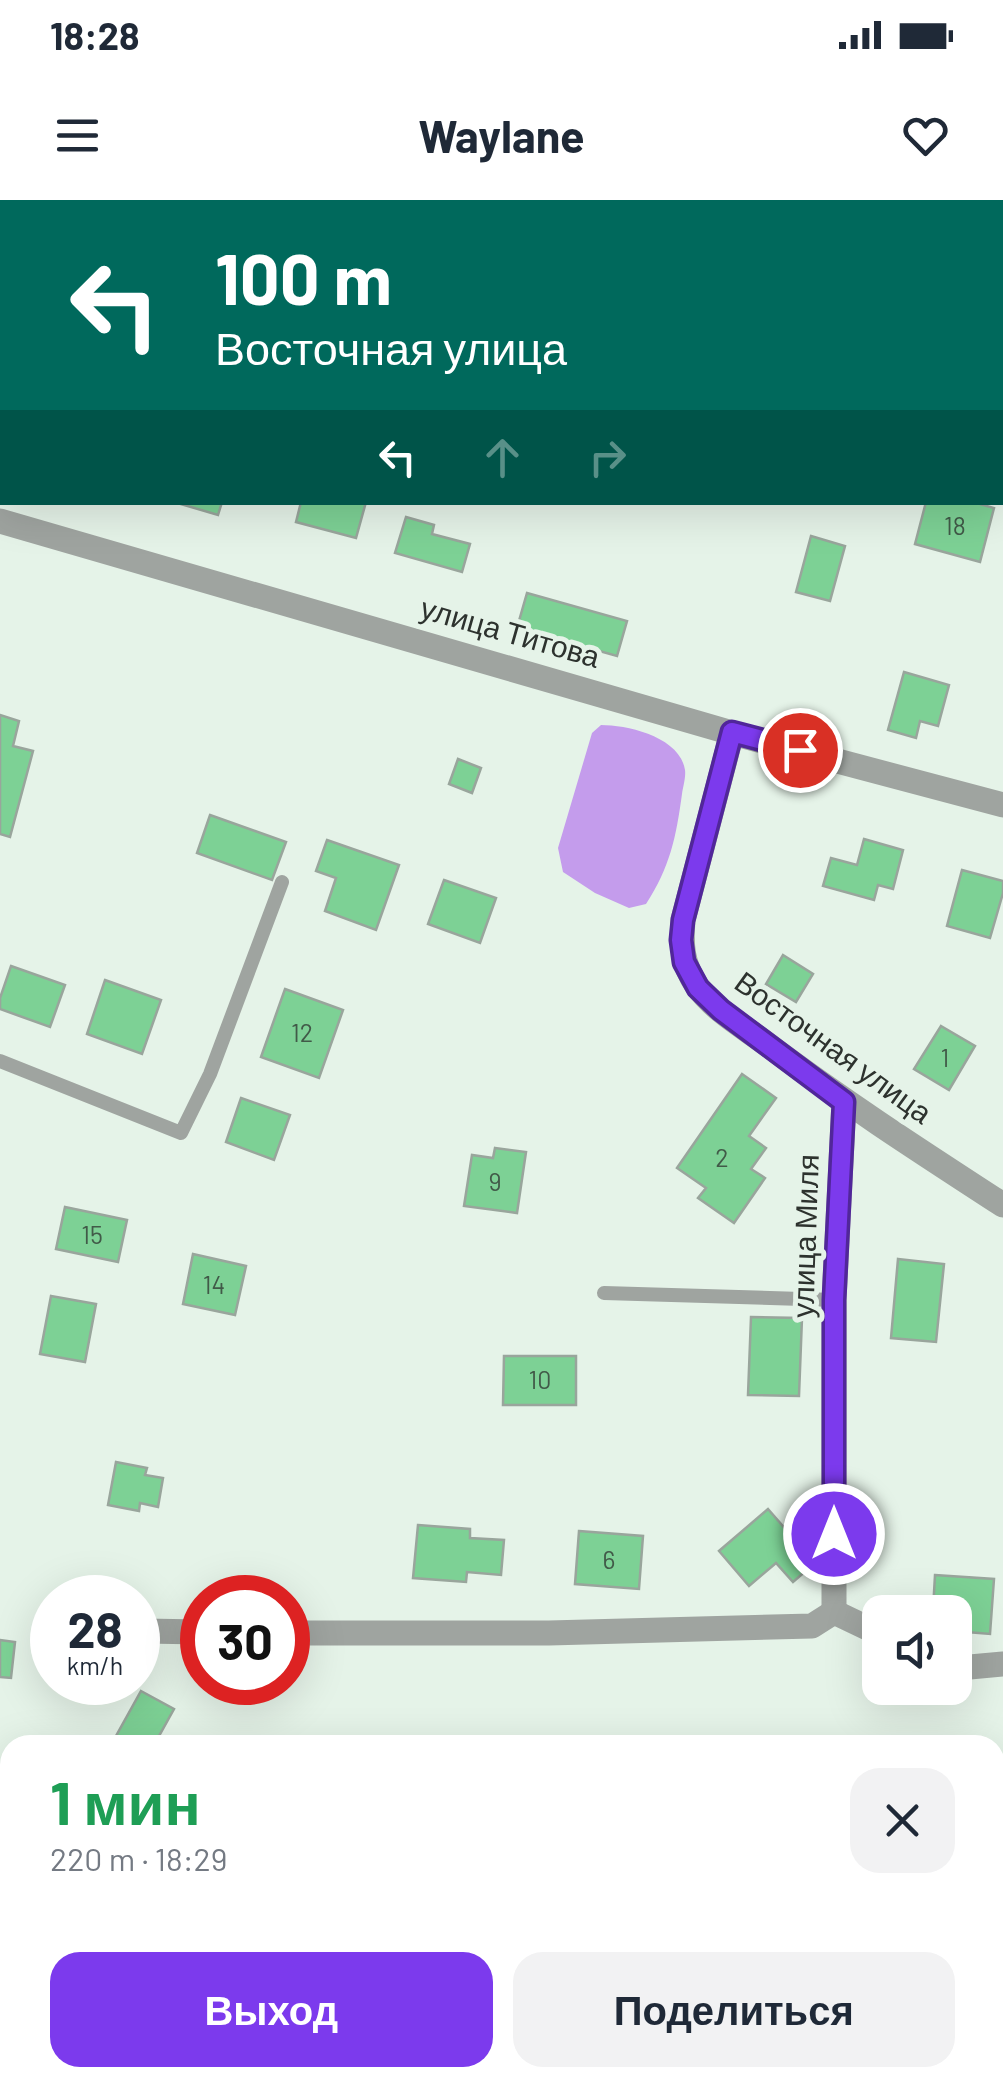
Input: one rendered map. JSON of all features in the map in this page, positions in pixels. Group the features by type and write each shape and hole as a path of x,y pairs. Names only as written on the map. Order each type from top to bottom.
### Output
{"street":[{"name":"улица Титова","path":"0,521 732,732 1003,805"},
{"name":"Восточная улица","path":"732,732 683,920 684,962 698,988 721,1010 844,1102 1003,1206"},
{"name":"улица Миля","path":"834,1612 834,1300 844,1102"},
{"path":"310,1634 812,1626 834,1612 862,1625"},
{"path":"972,1667 1003,1664"}],"lane":[{"path":"0,1061 181,1133 210,1074 282,882"},
{"path":"604,1293 834,1300"}],"shaded area":[{"path":"601,725 625,727 663,741 674,749 685,770 666,865 646,904 629,908 595,893 563,872 558,848 592,733"}],"building":[{"path":"184,505 221,505 218,515"},
{"path":"300,505 365,505 356,538 296,522"},
{"path":"925,505 994,508 980,562 915,544"},
{"path":"406,517 434,525 432,534 470,544 462,572 395,553"},
{"path":"811,536 845,546 830,601 796,592"},
{"path":"527,593 627,621 617,656 517,628"},
{"path":"904,672 949,685 938,726 920,721 916,738 888,730"},
{"path":"0,715 19,721 13,746 33,751 10,837 0,834"},
{"path":"458,759 481,768 472,793 449,784"},
{"path":"210,815 286,842 272,880 197,853"},
{"path":"864,839 903,850 893,889 878,885 874,900 823,886 831,858 857,865"},
{"path":"327,840 399,865 376,930 325,911 336,878 316,871"},
{"path":"962,870 1003,881 990,938 947,926"},
{"path":"444,880 496,898 480,943 428,924"},
{"path":"783,955 813,974 796,1002 766,984"},
{"path":"11,966 65,985 50,1027 0,1009"},
{"path":"105,980 161,1000 142,1054 87,1034"},
{"path":"285,989 343,1010 319,1078 261,1057"},
{"path":"941,1026 975,1046 949,1090 914,1069"},
{"path":"742,1074 776,1098 749,1136 766,1148 751,1169 765,1178 734,1223 698,1198 706,1188 677,1168"},
{"path":"241,1098 290,1115 274,1160 226,1142"},
{"path":"495,1148 526,1152 517,1213 464,1206 472,1155 493,1158"},
{"path":"65,1207 127,1220 118,1262 56,1249"},
{"path":"193,1254 246,1266 235,1315 183,1304"},
{"path":"898,1259 944,1264 936,1342 891,1338"},
{"path":"51,1296 96,1304 85,1362 40,1354"},
{"path":"751,1317 802,1318 799,1396 748,1395"},
{"path":"504,1356 576,1356 576,1405 503,1405"},
{"path":"116,1462 147,1468 145,1475 163,1478 158,1507 140,1503 139,1511 108,1505"},
{"path":"768,1509 815,1563 793,1582 776,1563 749,1586 719,1551"},
{"path":"418,1525 470,1529 470,1538 504,1540 501,1575 467,1572 466,1582 413,1578"},
{"path":"579,1531 643,1536 639,1589 575,1584"},
{"path":"935,1575 994,1579 990,1634 972,1632 972,1595 934,1595"},
{"path":"0,1640 15,1642 11,1678 0,1677"},
{"path":"160,1701 174,1709 160,1735 117,1735 133,1705 160,1705"}],"route":[{"path":"800,750 732,732 681,940 684,962 698,988 721,1010 844,1102 834,1300 834,1534"}]}
